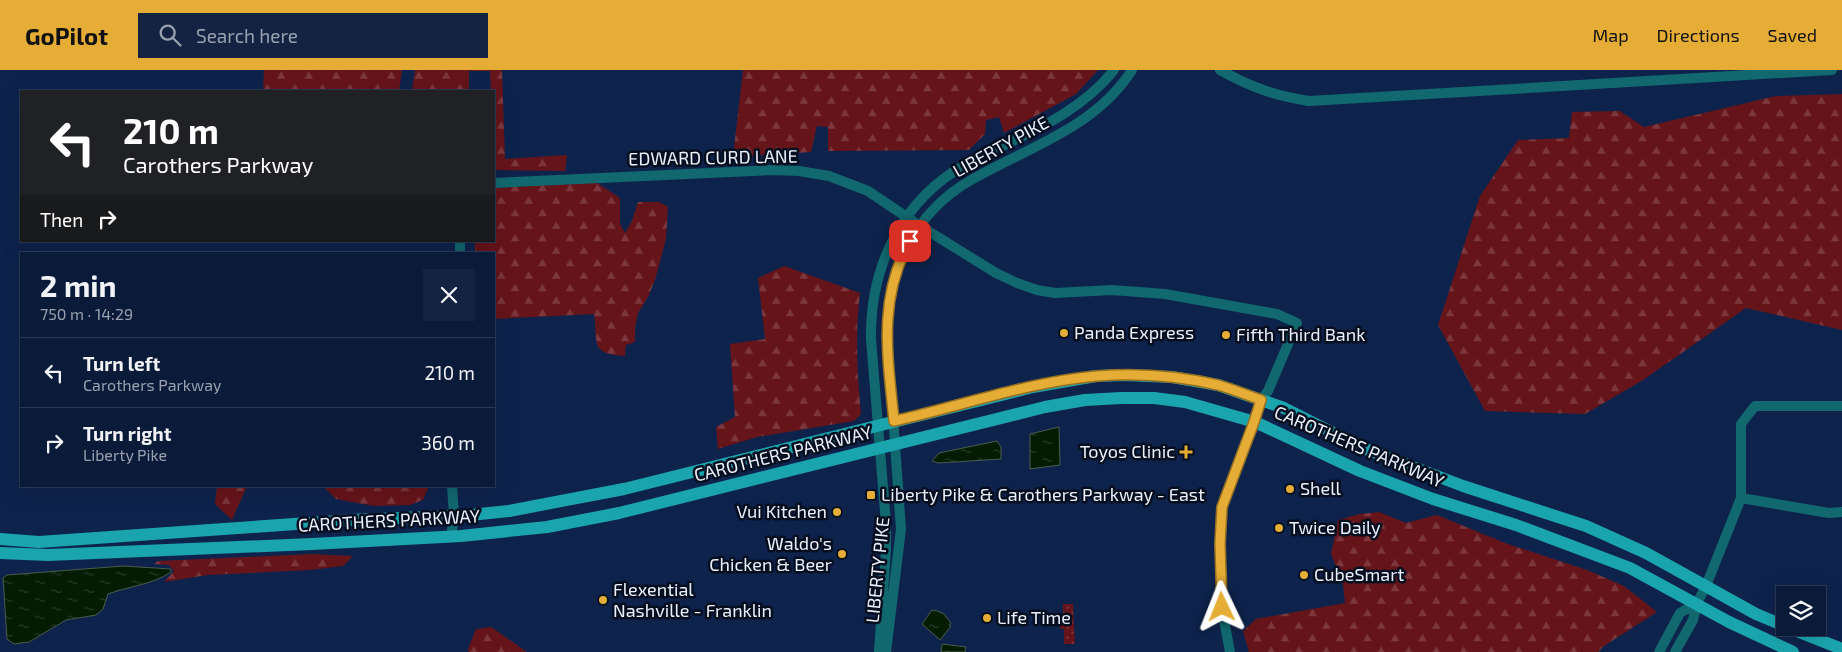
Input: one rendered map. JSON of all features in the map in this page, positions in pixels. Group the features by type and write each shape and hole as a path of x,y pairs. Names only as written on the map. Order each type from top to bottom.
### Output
{"main road":[{"name":"CAROTHERS PARKWAY","path":"0,539 39,542 509,511 624,489 1033,387 1096,376 1125,375 1172,378 1218,385 1284,408 1364,448 1463,486 1586,526 1646,552 1756,614 1776,622"},
{"name":"CAROTHERS PARKWAY","path":"0,553 48,555 456,536 547,527 586,520 1045,408 1084,400 1154,398 1185,402 1254,422 1388,482 1433,499 1516,525 1630,568 1729,622 1793,652"},
{"path":"1808,636 1842,650"}],"street":[{"name":"LIBERTY PIKE","path":"879,652 886,524 871,339 872,300 882,265 893,240 920,200 952,173 1062,116 1095,91 1114,70"},
{"name":"LIBERTY PIKE","path":"886,652 901,529 886,332 890,289 903,253 920,226 950,194 970,180 1080,122 1101,107 1114,94 1132,70"},
{"path":"1220,70 1247,85 1263,91 1309,101 1832,70"},
{"path":"1004,146 1011,159"},
{"name":"EDWARD CURD LANE","path":"495,183 764,171 799,171 844,180 868,191 996,273 1037,290 1055,293 1112,290 1164,294 1276,314 1297,323 1268,391 1261,400"},
{"path":"1230,652 1223,615 1220,544 1222,507 1261,400"},
{"path":"1675,652 1693,620 1697,603 1706,586 1741,498 1741,424 1755,406 1842,406"},
{"path":"452,487 456,536"},
{"path":"1741,498 1829,513 1842,512"},
{"path":"1659,652 1680,613 1697,603"}],"green space":[{"path":"264,70 402,70 399,90 263,90"},
{"path":"415,70 502,70 505,159 567,155 565,171 495,170 495,90 491,90 490,71 469,71 469,90 412,90"},
{"path":"743,70 1098,70 1076,94 1004,133 999,117 986,120 985,134 969,150 828,151 828,127 817,126 811,152 733,157"},
{"path":"1842,94 1842,330 1746,308 1643,380 1585,414 1485,411 1438,325 1480,196 1518,140 1569,138 1572,112 1620,111 1644,127 1776,96"},
{"path":"594,181 620,198 620,224 625,233 632,221 638,202 659,202 668,207 666,239 655,280 648,297 638,313 635,342 626,345 625,356 606,353 597,345 594,314 495,319 495,252 475,252 475,242 495,242 495,188"},
{"path":"784,266 860,293 857,353 861,414 854,421 757,437 718,449 716,427 735,417 730,344 765,339 758,278"},
{"path":"217,487 247,487 232,520 215,504"},
{"path":"324,487 429,487 423,500 410,505 374,506 336,499"},
{"path":"1379,512 1406,523 1437,515 1505,543 1587,570 1624,586 1657,612 1604,646 1598,652 1249,652 1243,631 1256,619 1345,603 1343,584 1331,554 1338,520 1360,514"},
{"path":"312,554 353,556 343,566 310,570 208,575 164,582 174,571 169,565 154,564 158,561"},
{"path":"1063,604 1073,604 1075,644 1064,644 1064,629 1060,629 1059,618 1063,617"},
{"path":"491,627 527,652 469,652 468,649 476,629"}],"water":[{"path":"1059,427 1060,465 1030,469 1030,434"},
{"path":"997,441 1001,447 1001,459 938,463 932,461 939,453"},
{"path":"123,566 171,569 171,572 148,583 108,594 103,609 96,615 66,620 29,642 14,644 7,639 3,578 7,575"},
{"path":"932,610 944,614 951,623 949,625 951,626 940,640 922,624"},
{"path":"942,644 966,647 965,652 941,652"}],"place":[{"name":"Panda Express","path":"1064,333"},
{"name":"Fifth Third Bank","path":"1226,335"},
{"name":"Toyos Clinic","path":"1186,452"},
{"name":"Shell","path":"1290,489"},
{"name":"Liberty Pike & Carothers Parkway - East","path":"871,495"},
{"name":"Vui Kitchen","path":"837,512"},
{"name":"Twice Daily","path":"1279,528"},
{"name":"Waldo's Chicken & Beer","path":"842,554"},
{"name":"CubeSmart","path":"1304,575"},
{"name":"Flexential Nashville - Franklin","path":"603,600"},
{"name":"Life Time","path":"987,618"}],"route":[{"path":"910,241 903,253 890,289 887,313 886,332 894,421 1033,387 1096,376 1125,375 1172,378 1218,385 1261,400 1222,507 1220,544 1222,607"}]}
